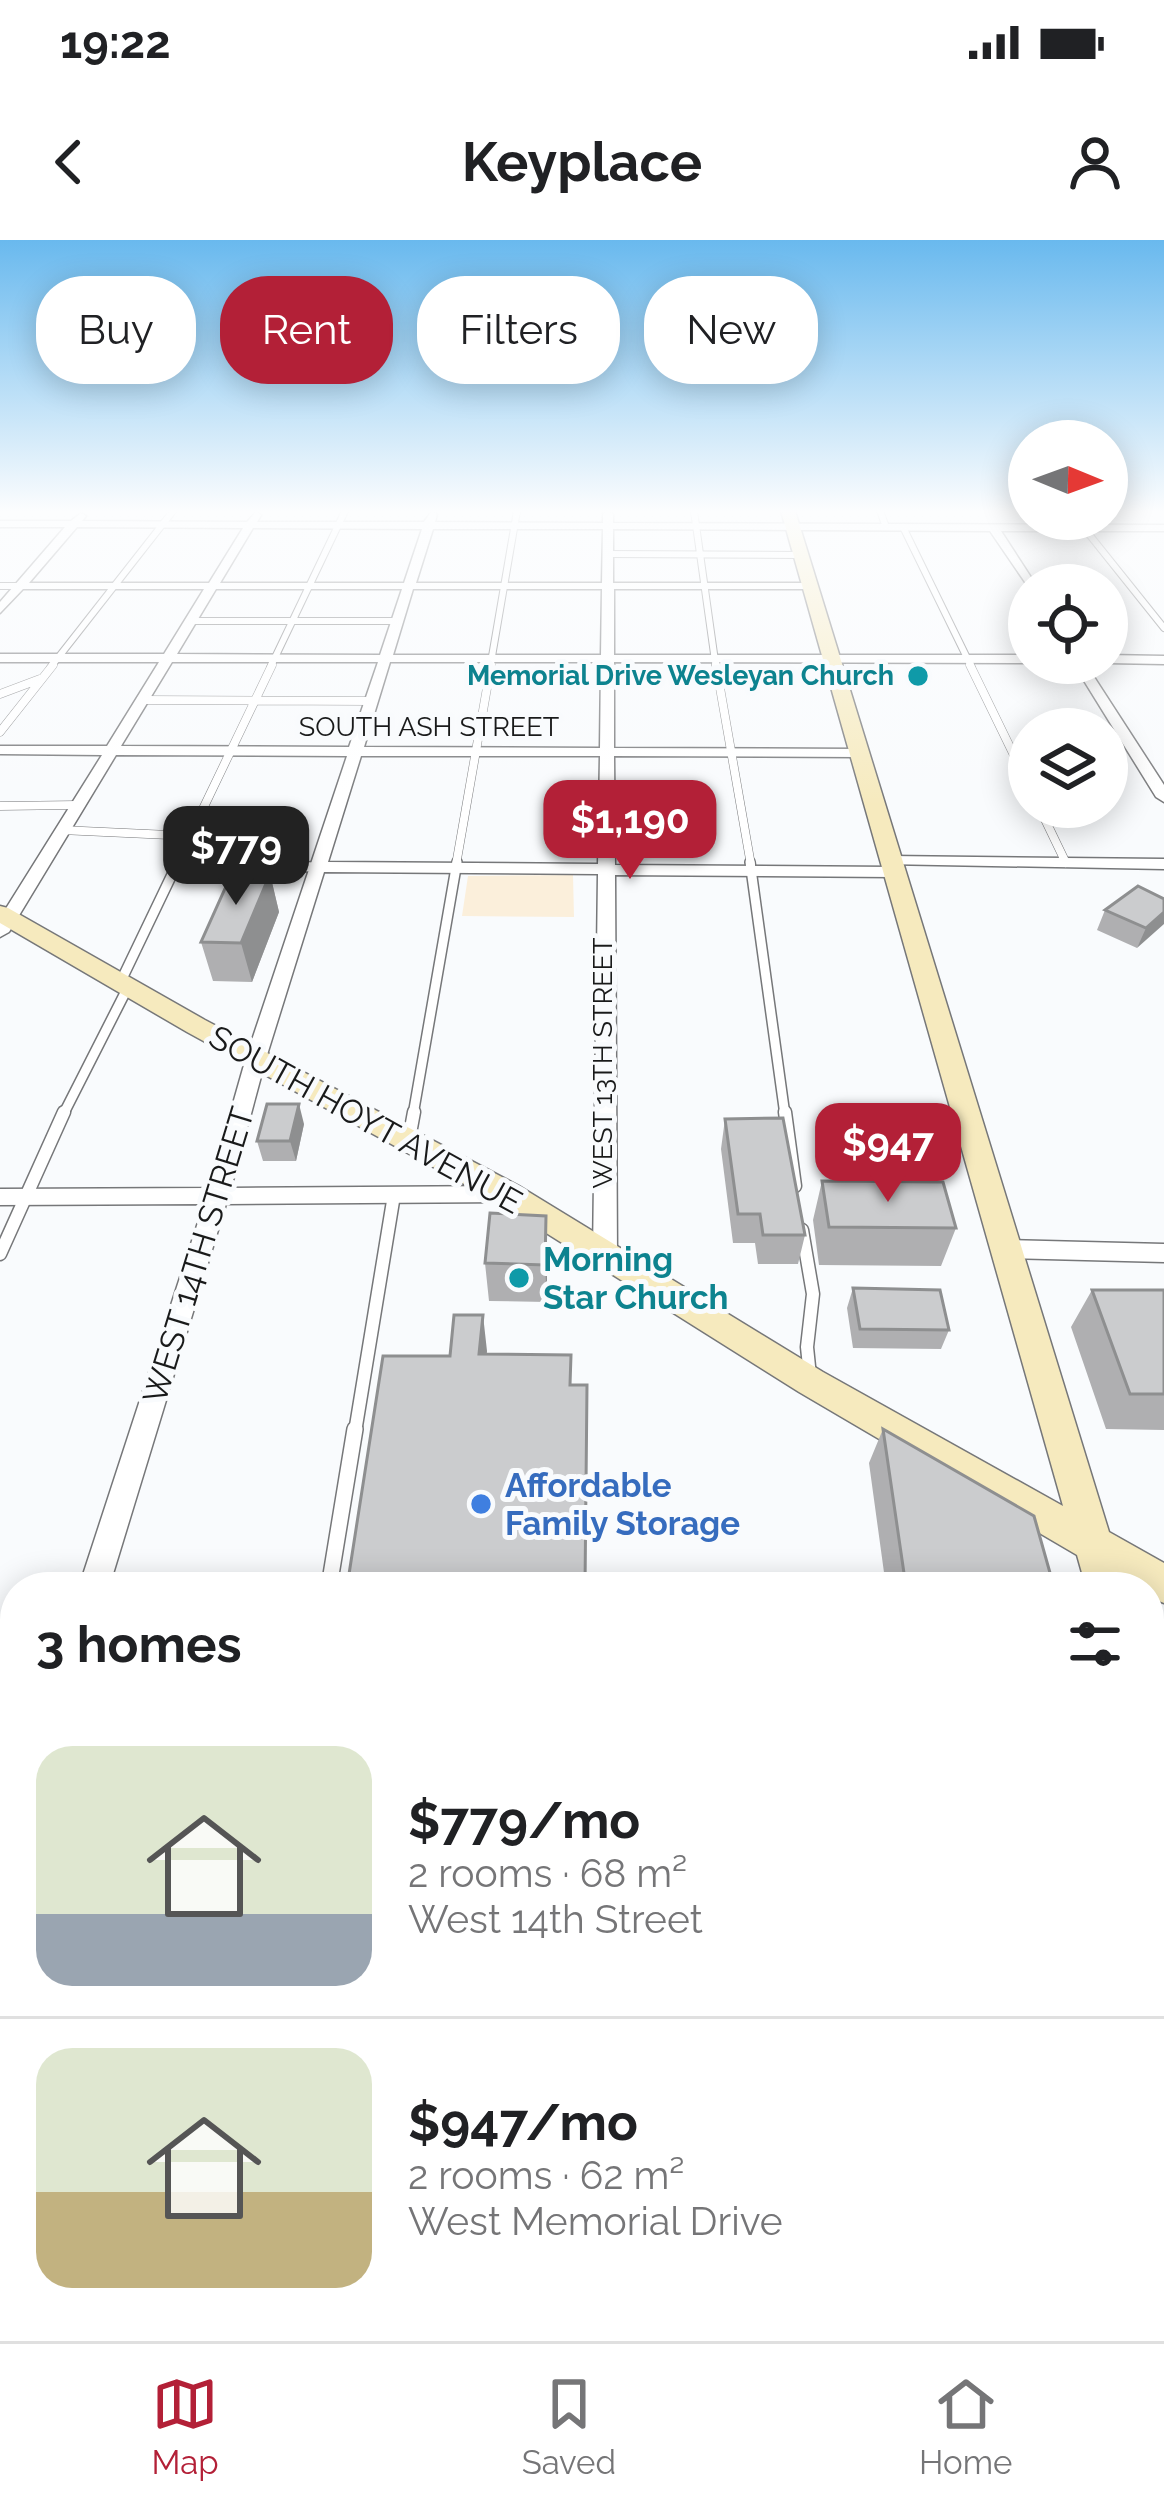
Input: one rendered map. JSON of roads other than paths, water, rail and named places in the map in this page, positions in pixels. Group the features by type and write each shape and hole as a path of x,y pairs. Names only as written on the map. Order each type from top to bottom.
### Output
{"main road":[{"path":"815,609 1101,1572"},
{"name":"SOUTH HOYT AVENUE","path":"3,921 508,1194 811,1382 1143,1572"}],"street":[{"path":"3,921 198,609"},
{"name":"WEST 14TH STREET","path":"99,1572 400,609"},
{"name":"WEST 13TH STREET","path":"605,1255 608,609"},
{"path":"0,658 1008,658"},
{"path":"1128,659 1164,660"},
{"path":"1092,684 1164,797"},
{"name":"SOUTH ASH STREET","path":"0,750 858,753"},
{"path":"321,867 752,872 1164,864"},
{"path":"0,1197 508,1194"},
{"path":"1004,1249 1164,1253"}],"lane":[{"path":"0,732 98,609"},
{"path":"0,1254 298,609"},
{"path":"409,1138 502,609"},
{"path":"705,609 752,872 798,1204"},
{"path":"943,609 1008,743"},
{"path":"191,621 397,621"},
{"path":"0,694 41,679"},
{"path":"141,700 372,701"},
{"path":"0,806 77,805"},
{"path":"1049,828 1066,863"},
{"path":"61,830 191,836"},
{"path":"176,865 321,867"},
{"path":"331,1572 394,1196"},
{"path":"801,1223 813,1294 807,1348 811,1382"}],"place":[{"name":"Memorial Drive Wesleyan Church","path":"918,676"},
{"name":"Morning Star Church","path":"519,1278"},
{"name":"Affordable Family Storage","path":"481,1504"}]}
